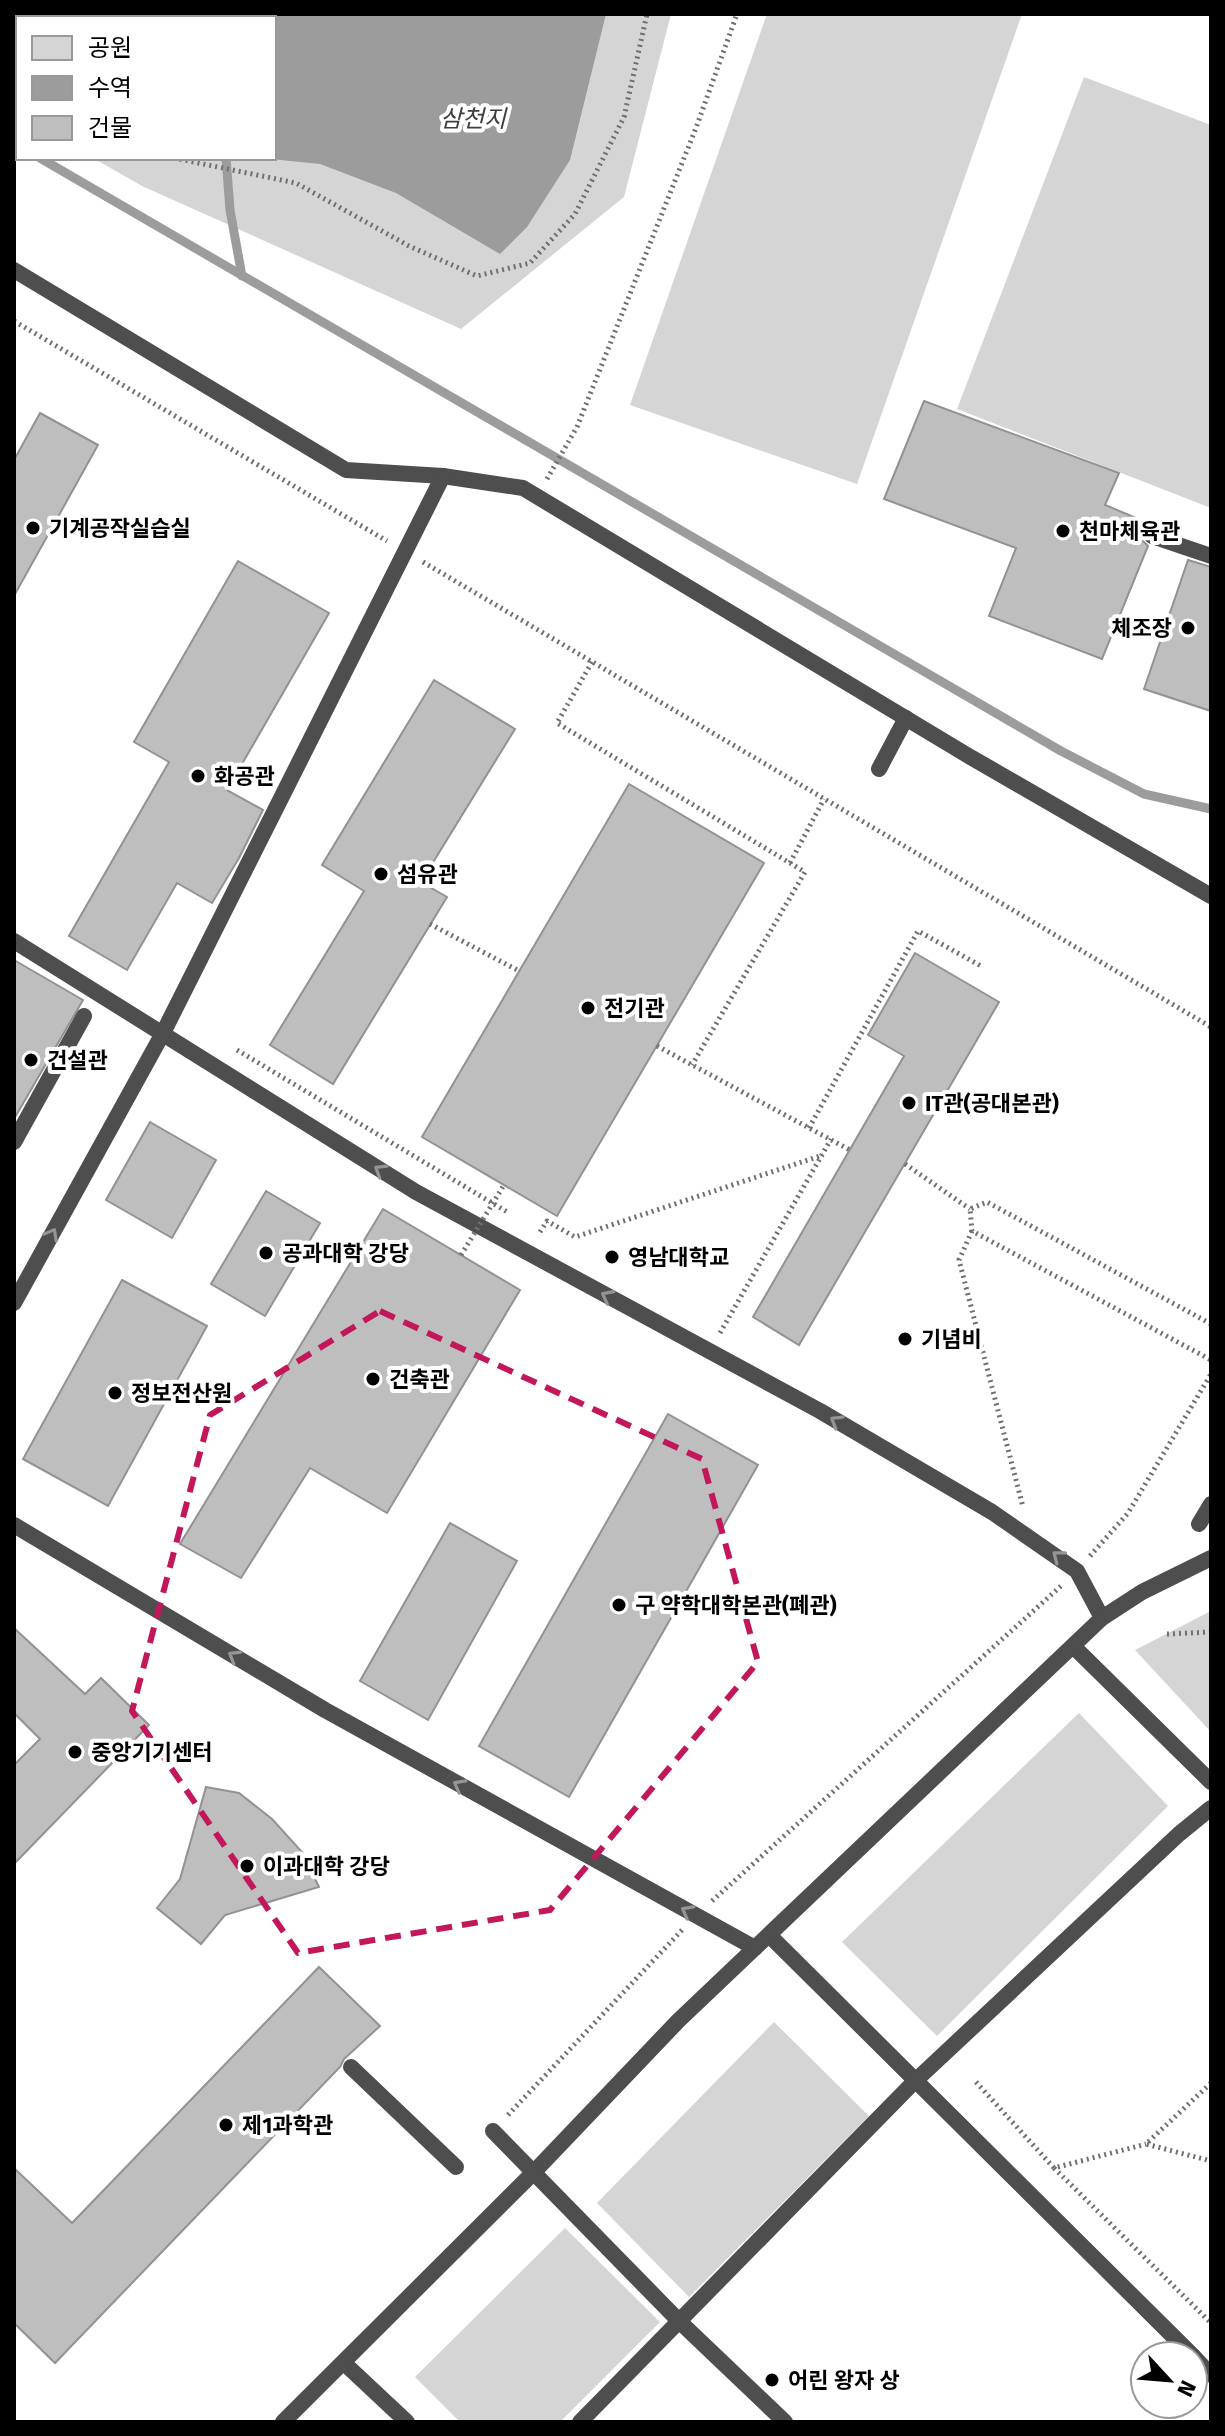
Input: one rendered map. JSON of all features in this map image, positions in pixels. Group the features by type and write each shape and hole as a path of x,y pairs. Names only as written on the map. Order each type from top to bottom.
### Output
{"street":[{"path":"14,270 346,470 443,476 523,488 906,718 1211,896"},
{"path":"14,1303 163,1033 443,476"},
{"path":"1152,536 1211,556"},
{"path":"879,769 906,718"},
{"path":"14,941 416,1192 820,1411 1018,1528 1077,1571 1102,1618"},
{"path":"14,1142 84,1016"},
{"path":"1199,1524 1211,1504"},
{"path":"14,1525 325,1710 755,1948"},
{"path":"283,2422 533,2173 678,2021 1102,1618 1142,1592 1211,1558"},
{"path":"1073,1646 1211,1782"},
{"path":"580,2422 914,2082 1179,1834 1211,1808"},
{"path":"769,1935 1177,2340"},
{"path":"351,2067 456,2167"},
{"path":"493,2131 680,2322 785,2422"},
{"path":"344,2363 407,2422"}],"path":[{"path":"181,160 296,183 409,246 477,276 530,263 575,214 624,117 647,14"},
{"path":"549,478 577,427 696,128 737,14"},
{"path":"14,321 1211,1027"},
{"path":"592,662 557,723 805,872 692,1065"},
{"path":"790,863 824,799"},
{"path":"430,924 519,971"},
{"path":"809,1128 918,931 981,966"},
{"path":"228,1045 513,1216"},
{"path":"657,1046 850,1150"},
{"path":"718,1337 831,1139"},
{"path":"540,1232 547,1221 575,1237 823,1155"},
{"path":"905,1164 970,1209"},
{"path":"461,1255 504,1185"},
{"path":"970,1209 987,1202 1211,1324"},
{"path":"970,1209 972,1231 959,1260 1026,1520"},
{"path":"527,1224 554,1240"},
{"path":"972,1231 1211,1360"},
{"path":"493,2131 695,1915 1077,1571 1128,1513 1211,1374"},
{"path":"1077,1550 1089,1558"},
{"path":"1167,1634 1211,1632"},
{"path":"976,2082 1054,2168 1211,2323"},
{"path":"1054,2168 1146,2144 1211,2083"},
{"path":"1146,2144 1211,2161"}],"highlighted area":[{"path":"380,1311 702,1459 758,1662 550,1910 298,1953 132,1711 210,1415"}],"green space":[{"path":"14,14 671,14 624,197 461,329 142,186 96,160 276,160 276,16 16,16 16,114"},
{"path":"767,14 1022,14 857,484 630,405"},
{"path":"1084,77 1211,125 1211,508 957,409"},
{"path":"1211,1611 1211,1732 1135,1650"},
{"path":"1079,1713 1168,1806 937,2036 842,1942"},
{"path":"774,2022 869,2116 689,2297 597,2203"},
{"path":"565,2228 660,2322 560,2422 460,2422 415,2377"}],"water":[{"name":"삼천지","path":"14,14 606,14 570,160 527,227 500,254 396,193 320,164 276,160 276,16 16,18"}],"building":[{"name":"천마체육관","path":"924,401 1119,473 1105,505 1153,525 1142,532 1141,539 1148,546 1102,659 989,616 1016,548 884,499"},
{"name":"기계공작실습실","path":"40,413 98,445 14,596 14,460"},
{"name":"체조장","path":"1188,560 1211,567 1211,711 1144,689"},
{"name":"화공관","path":"238,561 329,613 227,790 263,810 239,858 212,903 177,883 127,970 69,936 169,762 134,742"},
{"name":"섬유관","path":"434,680 515,729 421,882 447,897 333,1084 270,1045 364,891 322,865"},
{"name":"전기관","path":"629,784 764,863 557,1216 422,1137"},
{"name":"IT관(공대본관)","path":"915,953 999,1002 799,1345 753,1317 904,1056 868,1035"},
{"name":"건설관","path":"14,960 83,1000 14,1119"},
{"path":"150,1122 216,1160 172,1238 106,1200"},
{"name":"공과대학 강당","path":"266,1191 320,1223 265,1316 211,1284"},
{"name":"건축관","path":"383,1209 520,1290 387,1513 310,1468 241,1578 180,1544"},
{"name":"정보전산원","path":"122,1280 207,1326 108,1506 23,1459"},
{"name":"구 약학대학본관(폐관)","path":"668,1414 758,1465 569,1797 479,1746"},
{"path":"450,1523 517,1561 428,1720 360,1681"},
{"name":"중앙기기센터","path":"14,1628 85,1694 101,1678 149,1725 14,1864 14,1765 40,1739 14,1713"},
{"name":"이과대학 강당","path":"206,1787 239,1793 272,1819 302,1852 319,1887 225,1915 201,1944 157,1908 180,1879"},
{"name":"제1과학관","path":"319,1967 380,2026 344,2059 340,2067 55,2363 14,2323 14,2168 72,2223"}],"waterway":[{"path":"43,160 1061,751 1144,794 1211,809"},
{"path":"226,160 230,210 242,276"}],"place":[{"name":"기계공작실습실","path":"33,528"},
{"name":"천마체육관","path":"1063,531"},
{"name":"체조장","path":"1188,628"},
{"name":"화공관","path":"198,776"},
{"name":"섬유관","path":"381,874"},
{"name":"전기관","path":"588,1008"},
{"name":"건설관","path":"31,1060"},
{"name":"IT관(공대본관)","path":"909,1103"},
{"name":"공과대학 강당","path":"266,1253"},
{"name":"영남대학교","path":"612,1257"},
{"name":"기념비","path":"905,1339"},
{"name":"건축관","path":"373,1379"},
{"name":"정보전산원","path":"115,1393"},
{"name":"구 약학대학본관(폐관)","path":"619,1605"},
{"name":"중앙기기센터","path":"75,1752"},
{"name":"이과대학 강당","path":"247,1866"},
{"name":"제1과학관","path":"226,2125"},
{"name":"어린 왕자 상","path":"772,2380"}]}
